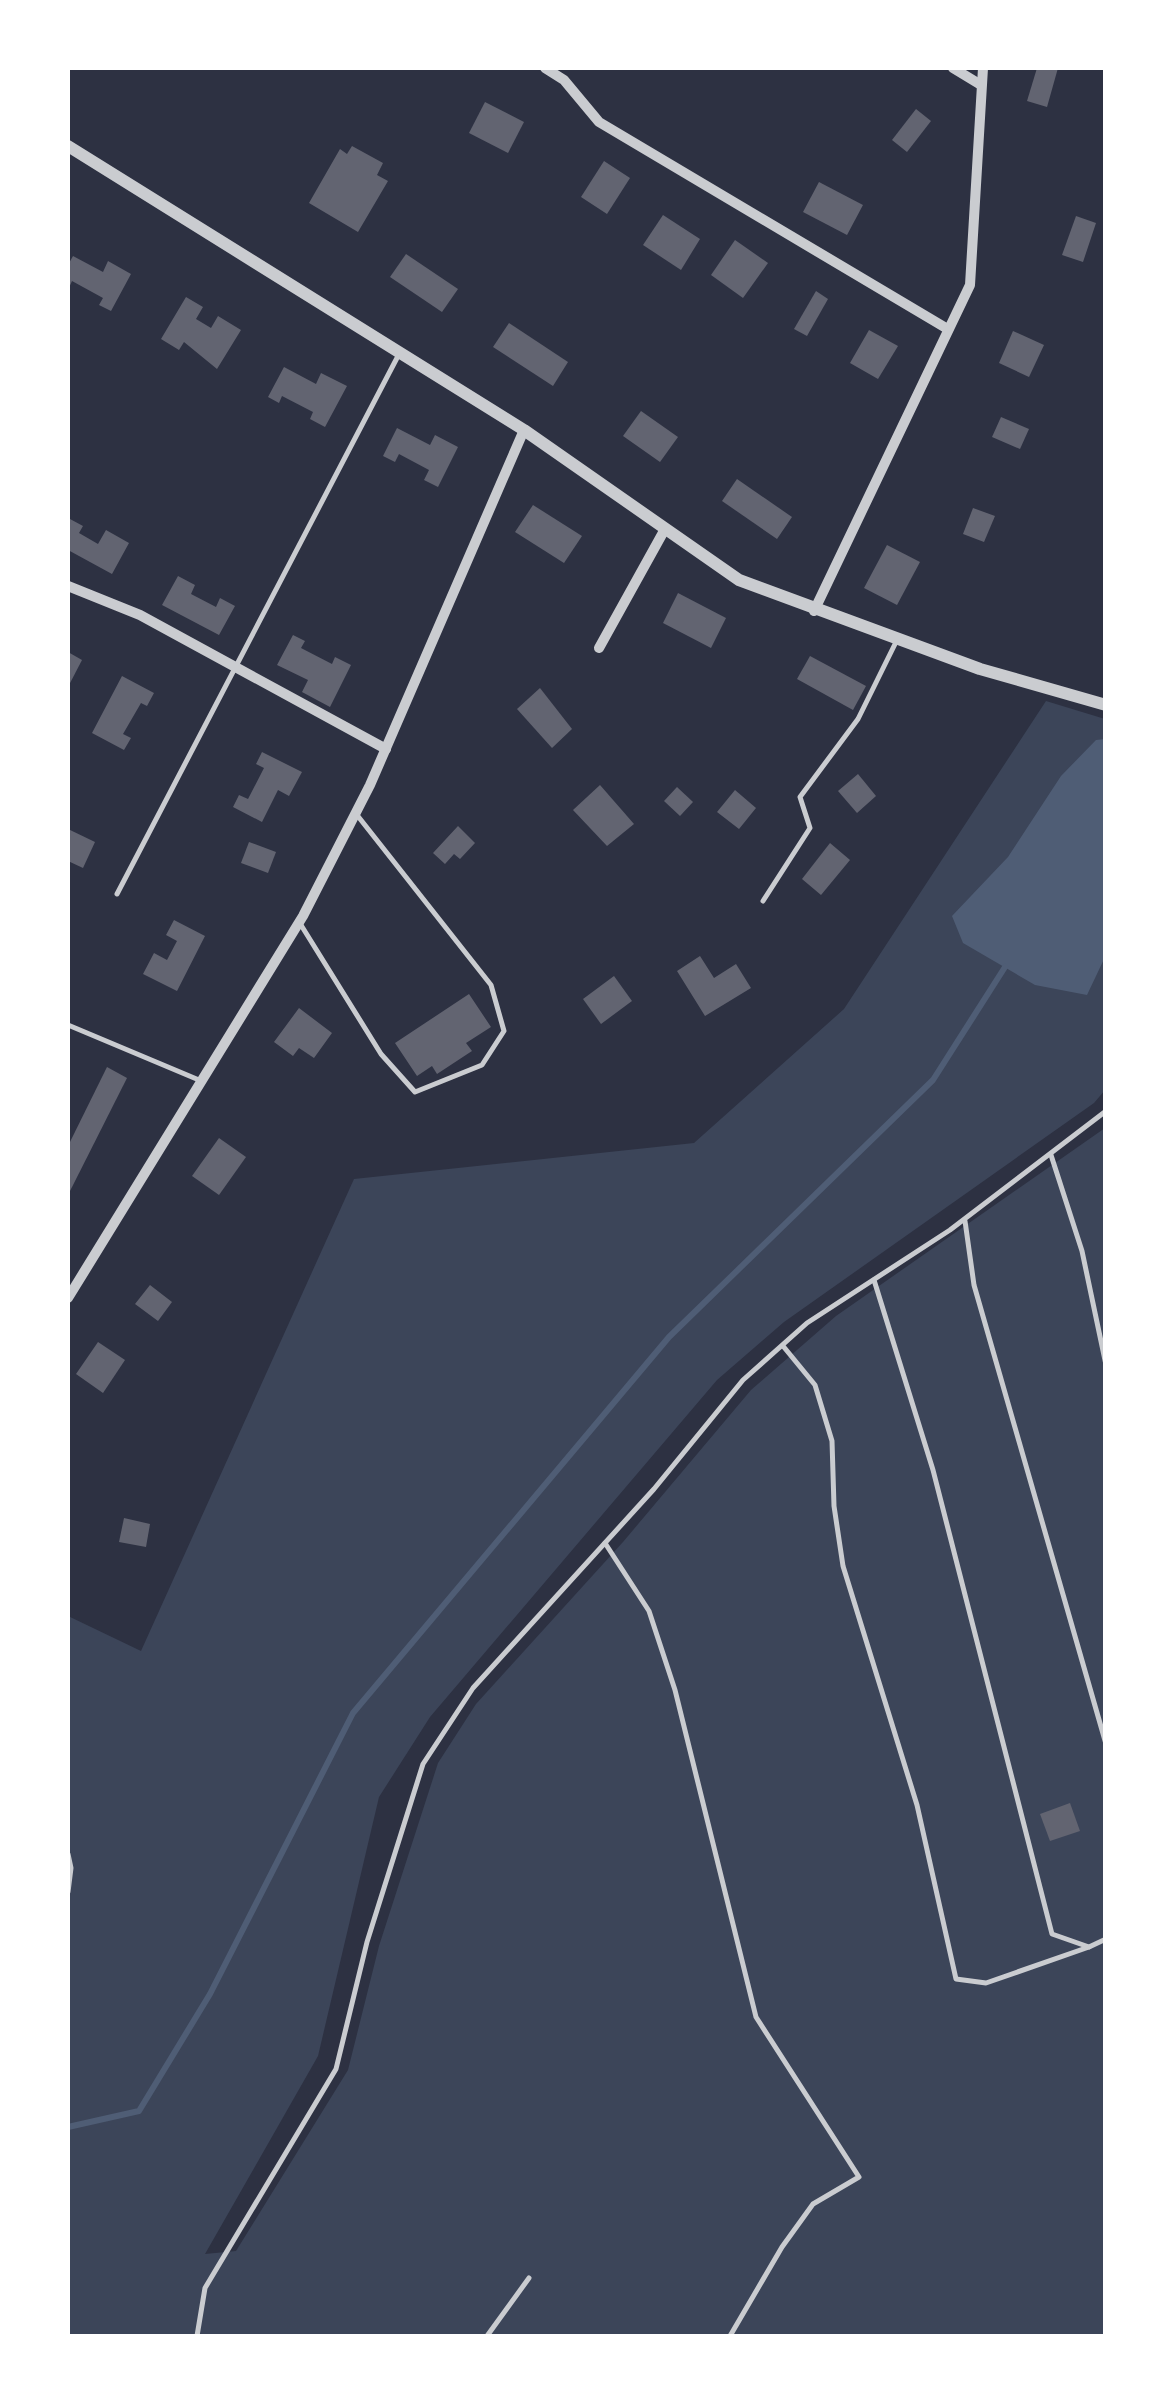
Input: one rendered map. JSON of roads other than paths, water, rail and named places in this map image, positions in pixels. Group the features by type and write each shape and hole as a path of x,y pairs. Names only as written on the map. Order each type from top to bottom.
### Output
{"street":[{"path":"545,68 564,80 599,122 946,328"},
{"path":"953,68 982,85"},
{"path":"814,611 888,460 946,328 970,285 984,68"},
{"path":"68,146 524,430 740,580 897,640 1106,705"},
{"path":"68,1298 300,922 386,749 524,430"},
{"path":"599,648 666,529"},
{"path":"68,586 140,615 236,671 386,749"}],"lane":[{"path":"117,894 400,352"},
{"path":"764,901 810,828 800,797 858,719 897,640"},
{"path":"300,922 381,1054 415,1092 482,1065 504,1031 490,984 356,814"},
{"path":"68,1026 201,1081"},
{"path":"197,2336 205,2288 336,2070 367,1942 423,1764 473,1688 605,1543 743,1380 807,1323 964,1220 1106,1110"},
{"path":"1050,1154 1082,1251 1106,1365"},
{"path":"964,1220 974,1285 1106,1744"},
{"path":"874,1280 938,1490 1019,1820 1052,1934 1089,1947"},
{"path":"783,1345 815,1385 832,1440 834,1506 844,1566 917,1805 956,1979 986,1983 1106,1938"},
{"path":"605,1543 650,1611 675,1690 756,2017 859,2177 813,2204 730,2336"},
{"path":"68,1854 72,1868 68,1892"},
{"path":"487,2336 528,2278"}],"waterway":[{"path":"68,2127 139,2111 210,1994 353,1713 669,1337 933,1080 1005,967"}]}
